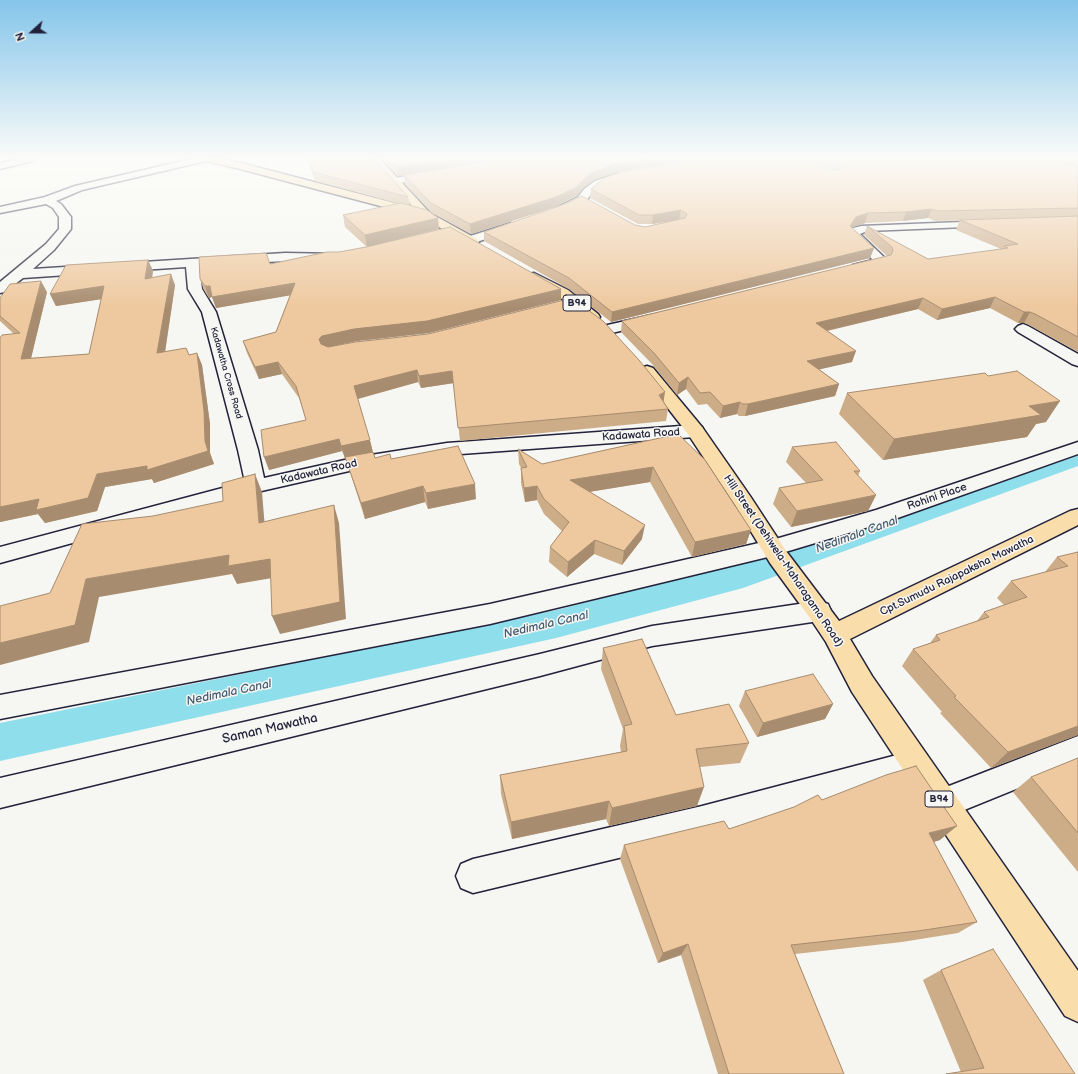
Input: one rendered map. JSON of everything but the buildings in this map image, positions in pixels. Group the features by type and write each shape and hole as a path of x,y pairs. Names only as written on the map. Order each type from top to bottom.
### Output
{"main road":[{"path":"404,209 433,218 484,248"},
{"path":"420,209 426,215"},
{"name":"B94","path":"523,270 576,302 619,340"},
{"name":"Hill Street (Dehiwela-Maharagama Road)","path":"640,363 695,432 743,501 775,552 812,601 835,635 862,684 1078,1003"},
{"name":"Cpt.Sumudu Rajapaksha Mawatha","path":"835,635 1078,516"}],"street":[{"path":"0,289 20,274 50,247 65,229 65,217 59,209"},
{"path":"547,215 563,209"},
{"path":"843,272 882,261 854,235 857,231 865,228 996,223"},
{"path":"471,240 520,225"},
{"path":"439,234 453,231"},
{"path":"20,274 192,262 285,257 348,256"},
{"name":"Kadawatha Cross Road","path":"192,262 194,289 209,312 248,450 256,486"},
{"path":"554,308 576,302"},
{"path":"608,329 661,316"},
{"path":"1023,329 1078,361"},
{"name":"Kadawata Road","path":"0,555 256,486 358,463 447,449 695,432"},
{"name":"Rohini Place","path":"0,707 490,614 775,552 1078,448"},
{"name":"Saman Mawatha","path":"0,793 540,665 652,636 812,601"},
{"path":"942,804 1078,750"},
{"path":"473,876 702,822 916,764"}],"waterway":[{"name":"Nedimala Canal","path":"0,742 556,624 743,575 1078,456"}]}
